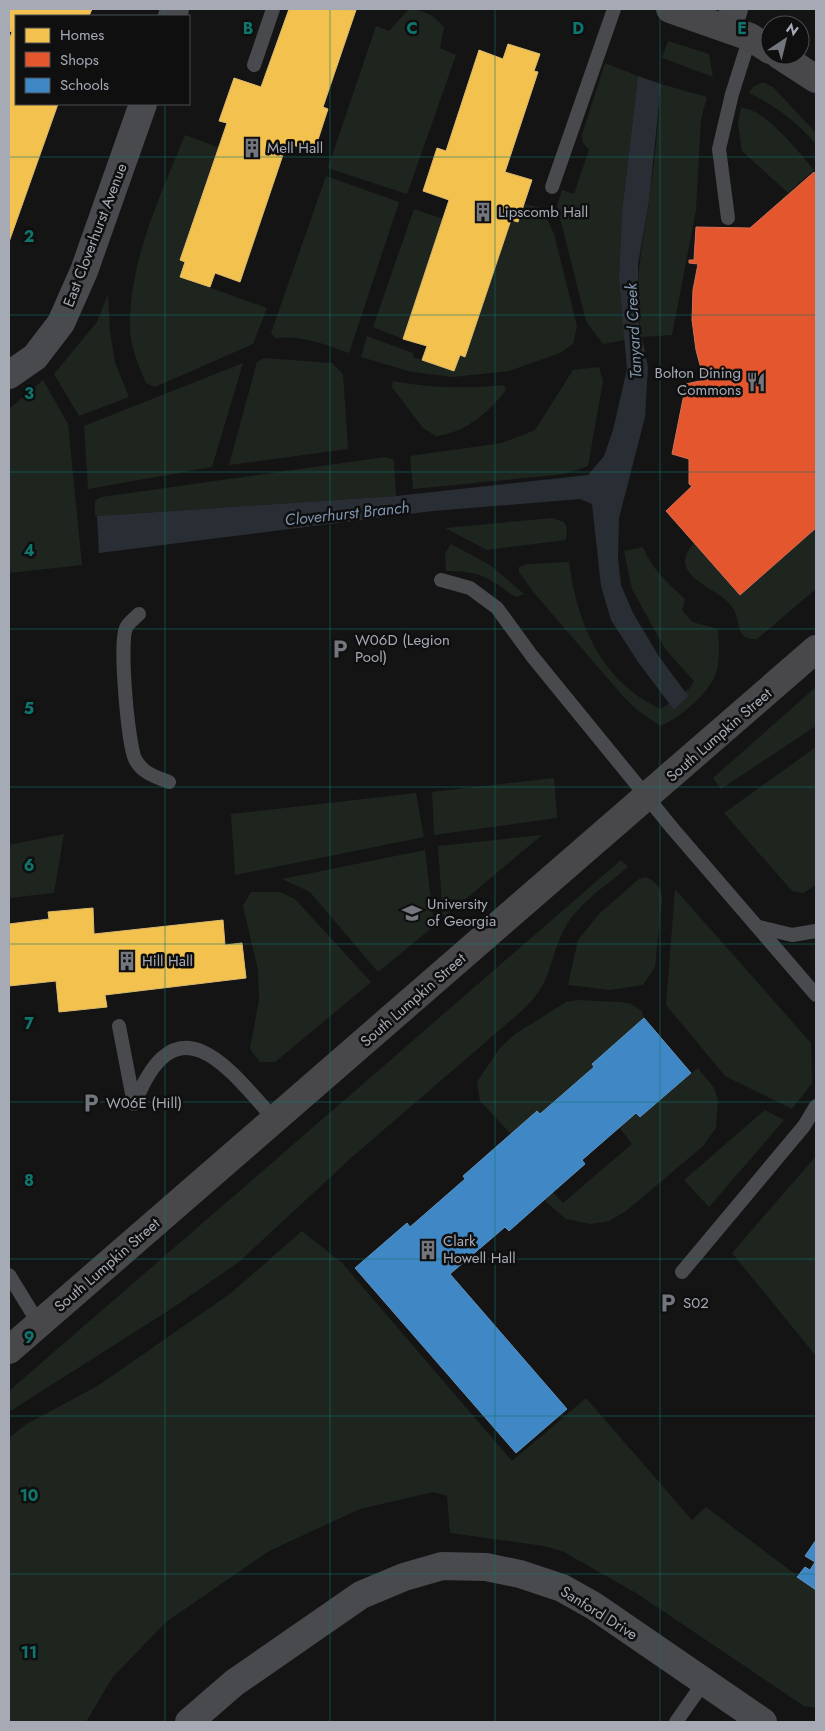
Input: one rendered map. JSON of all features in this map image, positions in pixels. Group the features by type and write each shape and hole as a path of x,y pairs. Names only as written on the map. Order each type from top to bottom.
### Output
{"main road":[{"path":"670,9 746,31"},
{"path":"794,65 816,79"},
{"name":"South Lumpkin Street","path":"9,1350 647,798 816,649"}],"street":[{"name":"East Cloverhurst Avenue","path":"9,375 35,356 61,323 84,270 144,105"},
{"name":"Sanford Drive","path":"189,1722 234,1683 361,1595 404,1577 442,1566 486,1567 520,1574 562,1588 594,1606 763,1722"}],"lane":[{"path":"254,65 273,9"},
{"path":"552,187 614,9"},
{"path":"728,218 719,149 746,31"},
{"path":"441,580 470,588 497,608 532,656 647,798 816,995"},
{"path":"139,614 126,627 122,647 126,699 135,759 149,775 169,782"},
{"path":"757,926 792,935 816,930"},
{"path":"119,1026 137,1098 148,1072 158,1060 169,1052 180,1049 200,1050 220,1061 275,1120"},
{"path":"682,1272 812,1121 816,1106"},
{"path":"9,1275 39,1324"},
{"path":"676,1722 704,1682"}],"shaded area":[{"path":"409,9 420,11 436,19 444,27 440,48 456,55 407,194 328,168 376,26 389,31"},
{"path":"668,41 709,54 713,77 662,58"},
{"path":"605,63 638,76 622,212 619,279 625,340 603,344 586,321 557,206 562,190 574,194 589,150 583,143 582,135"},
{"path":"763,82 773,87 816,133 816,144 786,115 749,93 753,87"},
{"path":"661,84 707,97 701,119 696,210 672,335 642,337 638,303 639,269 653,172"},
{"path":"741,108 760,115 771,123 814,170 788,193 742,151 738,123"},
{"path":"185,135 218,147 180,259 185,262 180,277 267,308 253,344 155,387 146,383 133,349 130,335 131,303 140,254 148,229"},
{"path":"326,176 399,202 349,353 304,339 275,338 271,333"},
{"path":"524,204 542,208 554,234 577,326 573,344 560,353 509,371 453,377 412,372 361,357 367,336 413,353 413,357 454,371 460,355 465,357 511,220 518,222"},
{"path":"414,209 443,219 403,339 373,327"},
{"path":"108,294 110,331 115,363 129,397 79,416 54,374 97,322"},
{"path":"264,358 332,363 343,374 348,449 229,465 257,362"},
{"path":"243,363 212,467 88,489 84,426"},
{"path":"599,367 603,381 588,466 565,474 413,489 410,456 502,443 535,430 573,370"},
{"path":"43,380 68,424 82,565 9,573 9,409"},
{"path":"393,381 448,387 504,385 506,390 484,414 466,426 457,431 436,436 423,428 392,387"},
{"path":"385,457 394,460 396,496 95,516 95,501 101,497"},
{"path":"552,518 564,522 567,528 566,540 487,550 445,528"},
{"path":"816,528 816,589 757,639 745,637 732,607 696,580 689,573 685,564 686,555 694,543 740,595"},
{"path":"451,544 490,565 524,594 517,597 512,595 496,583 482,576 466,572 446,571 445,553"},
{"path":"643,547 655,569 685,599 682,610 692,622 718,629 719,648 716,674 709,687 690,707 660,726 637,710 622,695 535,594 519,572 519,567 528,564 569,562 578,607 596,648 608,667 622,683 640,697 661,709 690,688 694,681 665,649 632,589 624,551"},
{"path":"816,687 816,726 721,789 713,778"},
{"path":"816,747 816,885 803,893 792,891 724,813"},
{"path":"554,778 557,818 434,835 432,792"},
{"path":"416,793 424,837 235,875 231,814"},
{"path":"64,834 54,893 9,898 9,845"},
{"path":"542,835 443,918 438,846"},
{"path":"425,850 434,926 378,972 310,892 282,879"},
{"path":"621,860 628,867 594,894 566,926 560,937 542,987 525,1008 351,1158 239,1262 171,1309 9,1412 9,1391"},
{"path":"646,877 658,886 662,900 655,967 643,985 610,990 568,985 578,940 600,913 639,879"},
{"path":"675,889 811,1043 812,1083 792,1109 725,1076 666,1005"},
{"path":"251,892 280,892 295,899 371,982 275,1062 260,1062 250,1049 259,1000 258,970 243,906"},
{"path":"577,1000 631,1004 642,1011 644,1018 592,1064 594,1067 540,1114 537,1111 511,1134 480,1101 477,1082 499,1049 515,1034 566,1002"},
{"path":"698,1068 714,1088 718,1100 716,1128 703,1146 626,1211 609,1221 591,1224 566,1219 544,1200 553,1192 563,1203 632,1144 619,1127 636,1113 641,1116"},
{"path":"765,1110 784,1120 709,1207 684,1180"},
{"path":"816,1156 816,1356 732,1253"},
{"path":"302,1231 342,1263 512,1461 586,1398 692,1520 706,1507 816,1590 816,1708 804,1706 636,1593 564,1552 544,1546 450,1533 447,1496 433,1492 360,1509 269,1551 166,1622 112,1678 86,1722 9,1722 9,1438 25,1425 99,1385 231,1293"}],"water":[{"path":"638,76 661,84 649,201 638,264 638,319 648,367 645,417 619,518 618,559 621,585 633,613 658,655 688,696 674,710 638,662 611,620 601,586 592,504 580,499 433,511 99,553 97,516 396,496 588,475 604,456 613,430 627,369 619,279 622,212"}],"building: Homes":[{"path":"9,9 92,9 89,15 15,15 15,105 58,105 9,242 9,40 12,32 9,31"},
{"name":"Mell Hall","path":"289,9 356,10 323,107 328,109 314,152 287,143 240,282 215,273 210,287 180,277 185,262 180,260 227,123 219,121 234,78 261,87"},
{"name":"Lipscomb Hall","path":"508,44 540,54 534,71 538,72 505,172 532,180 518,222 511,220 465,357 460,355 454,371 422,360 427,346 403,339 449,200 423,191 437,148 446,151 479,50 503,59"},
{"name":"Hill Hall","path":"93,908 94,934 223,920 225,945 242,943 246,978 105,995 107,1007 59,1012 56,981 9,986 9,924 49,919 48,912"}],"building: Shops":[{"name":"Bolton Dining Commons","path":"814,172 816,175 816,528 740,595 666,511 692,486 689,484 689,459 672,454 686,384 704,380 696,350 692,320 693,290 698,264 689,263 689,260 694,260 696,227 750,228"}],"building: Schools":[{"name":"Clark Howell Hall","path":"644,1018 691,1073 640,1117 636,1113 582,1160 585,1164 509,1231 505,1227 450,1274 567,1409 516,1453 355,1268 407,1223 410,1227 465,1179 463,1176 537,1111 540,1114 594,1067 592,1064"},
{"path":"816,1540 816,1590 797,1577 805,1567 810,1570 815,1562 805,1556"}],"place":[{"name":"Mell Hall","path":"252,148"},
{"name":"Lipscomb Hall","path":"483,212"},
{"name":"Bolton Dining Commons","path":"756,382"},
{"name":"W06D (Legion Pool)","path":"340,649"},
{"name":"University of Georgia","path":"412,913"},
{"name":"Hill Hall","path":"127,961"},
{"name":"W06E (Hill)","path":"91,1103"},
{"name":"Clark Howell Hall","path":"428,1250"},
{"name":"S02","path":"668,1303"}],"water label":[{"name":"Tanyard Creek","path":"633,331"},
{"name":"Cloverhurst Branch","path":"347,513"}]}
